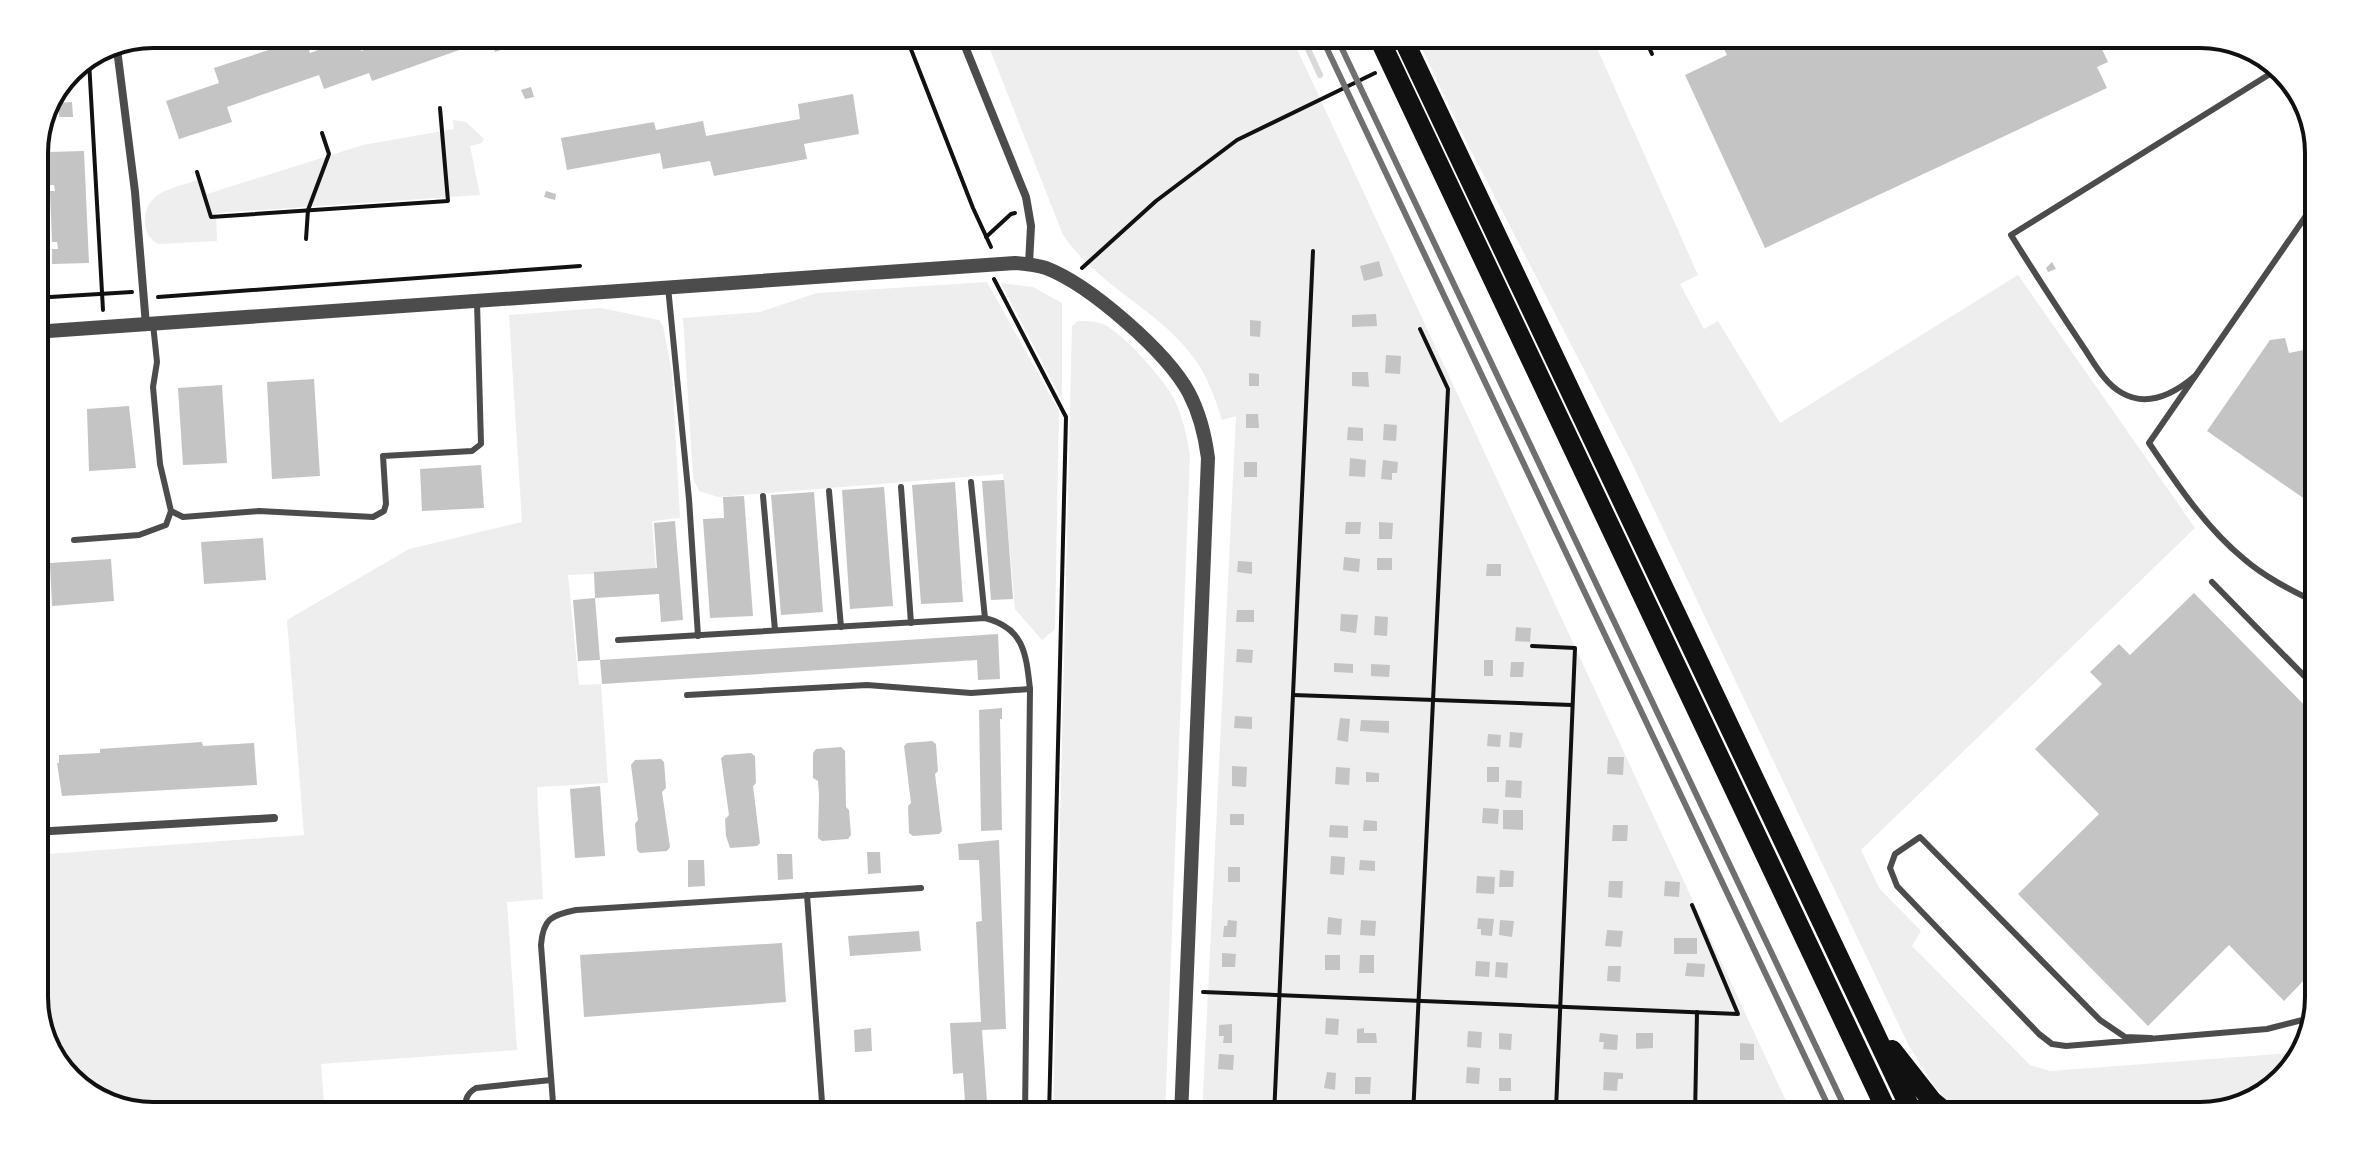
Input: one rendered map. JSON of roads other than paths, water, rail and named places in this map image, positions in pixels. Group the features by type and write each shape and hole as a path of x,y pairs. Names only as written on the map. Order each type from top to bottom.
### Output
{"main road":[{"path":"1384,48 1882,1102"},
{"path":"1408,48 1907,1102"},
{"path":"1864,1011 1916,1081 1936,1102"}],"street":[{"path":"966,48 1022,184 1030,212 1029,264"},
{"path":"118,55 143,292 150,324"},
{"path":"48,331 993,264 1029,264 1068,280 1144,338 1168,362 1190,395 1204,434 1207,488 1182,1102"},
{"path":"48,831 274,818"}],"lane":[{"path":"2195,376 2179,390 2160,398 2144,399 2122,393 2106,380 2011,235 2269,74"},
{"path":"2305,217 2149,443 2194,505 2243,559 2305,596"},
{"path":"668,287 687,470 698,636"},
{"path":"171,511 183,517 259,511 373,517 384,511 386,504 383,456 472,451 478,448 483,436 477,302"},
{"path":"74,540 149,533 166,525 171,511 160,464 153,387 157,362 150,324"},
{"path":"971,482 985,618"},
{"path":"901,487 911,623"},
{"path":"829,491 841,627"},
{"path":"763,496 775,630"},
{"path":"2212,582 2305,677"},
{"path":"618,640 985,618 1002,623 1018,637 1026,656 1030,689 1025,1102"},
{"path":"687,695 867,685 971,693 1030,689"},
{"path":"2151,1038 2125,1037 2100,1020 1920,837 1895,854 1890,868 1897,886 2046,1040 2066,1046 2267,1029 2302,1020"},
{"path":"553,1102 541,945 542,931 548,920 560,913 921,888"},
{"path":"807,895 822,1102"},
{"path":"465,1102 469,1093 476,1088 551,1080"}],"waterway":[{"path":"1307,48 1320,75"}],"railway":[{"path":"1327,48 1826,1102"},
{"path":"1342,48 1842,1102"}]}
